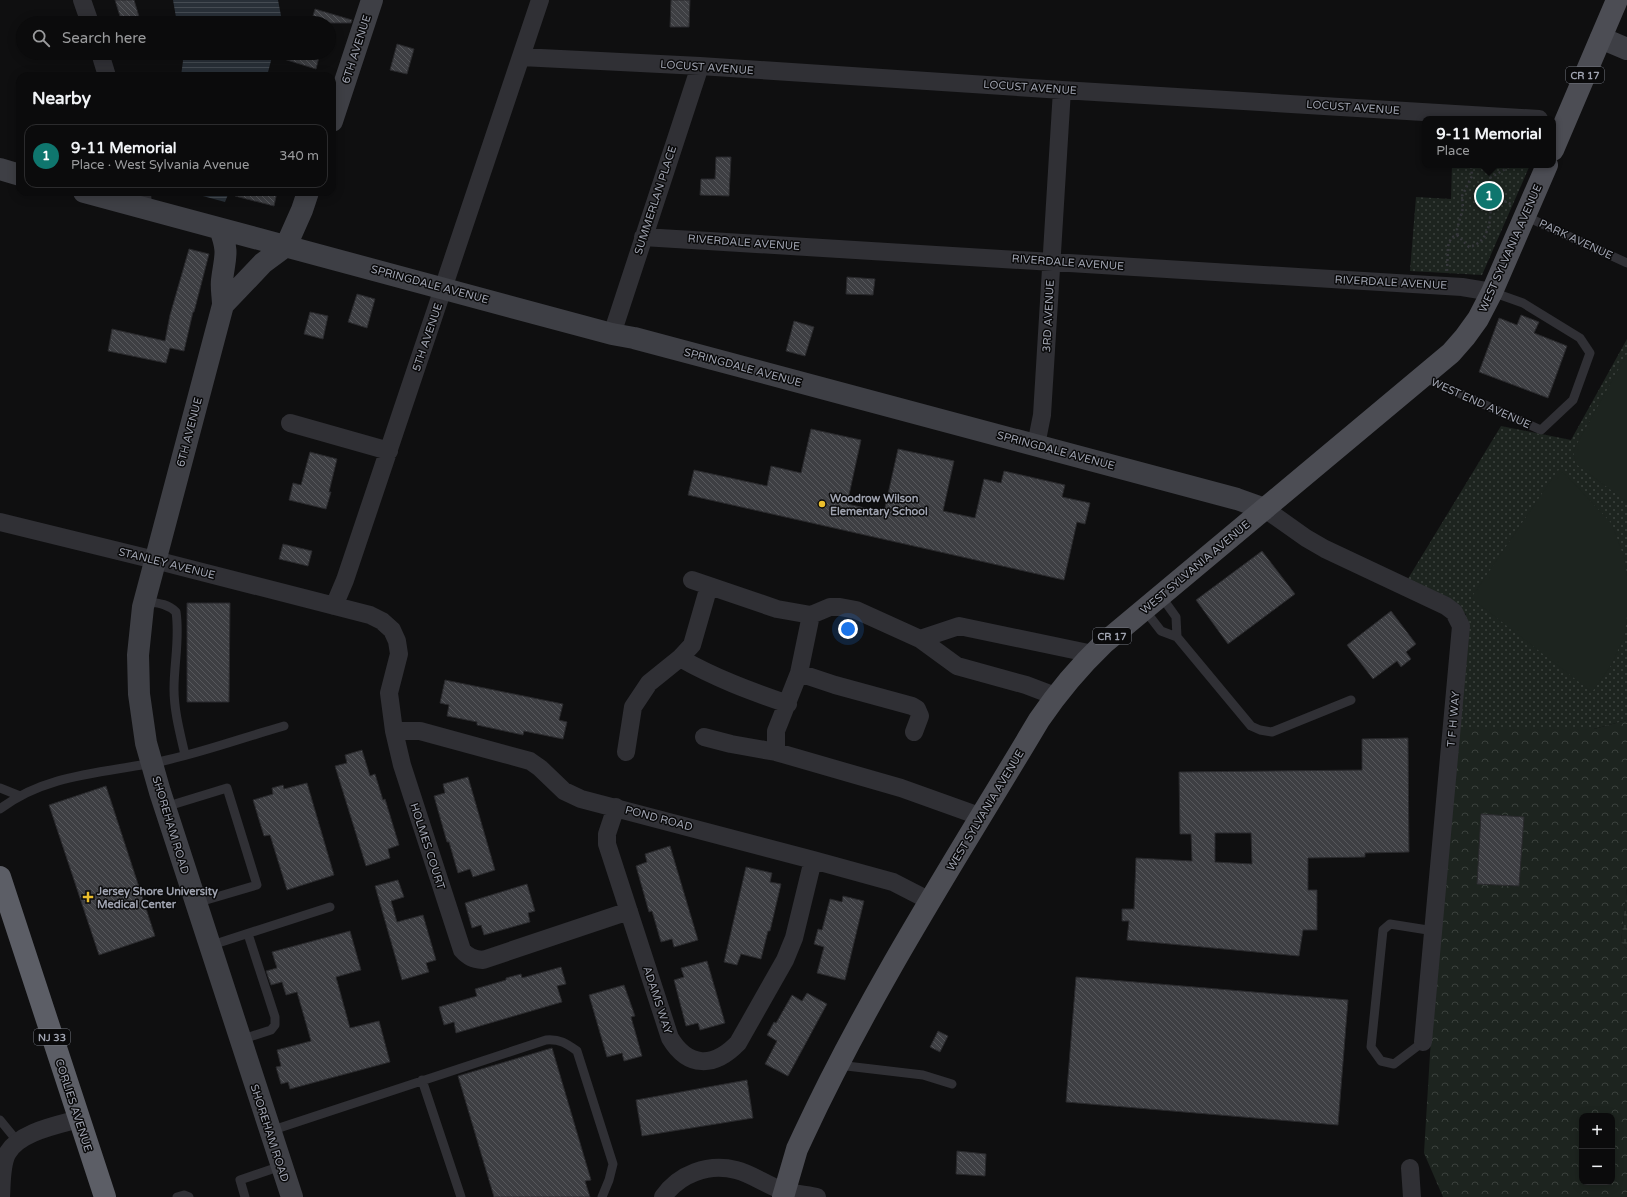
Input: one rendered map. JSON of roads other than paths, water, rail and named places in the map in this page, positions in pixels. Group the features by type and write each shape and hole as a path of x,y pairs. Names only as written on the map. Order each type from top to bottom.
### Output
{"highway":[{"name":"CORLIES AVENUE","path":"0,877 105,1197"}],"main road":[{"name":"CR 17","path":"1556,136 1559,122 1601,38 1617,0"},
{"name":"WEST SYLVANIA AVENUE","path":"783,1194 799,1144 838,1065 930,901 1055,696 1093,654 1451,353 1478,320 1492,292 1520,211 1545,168"}],"street":[{"path":"82,0 88,16"},
{"name":"6TH AVENUE","path":"336,109 372,0"},
{"name":"5TH AVENUE","path":"334,606 345,580 389,451 540,0"},
{"path":"1601,38 1627,49"},
{"name":"LOCUST AVENUE","path":"521,57 700,66 1490,116"},
{"path":"102,60 106,72"},
{"name":"SUMMERLAN PLACE","path":"612,334 700,66"},
{"name":"3RD AVENUE","path":"1036,445 1042,415 1062,90"},
{"path":"0,169 16,174"},
{"name":"SPRINGDALE AVENUE","path":"113,196 142,200 220,229 1036,445 1237,499 1265,509"},
{"name":"6TH AVENUE","path":"223,305 263,263 286,246 307,196"},
{"name":"6TH AVENUE","path":"155,560 223,305 222,282 226,262 226,245 220,229"},
{"name":"RIVERDALE AVENUE","path":"643,237 1462,287 1492,292"},
{"path":"290,423 389,451"},
{"name":"T F H WAY","path":"1265,509 1306,538 1325,549 1446,606 1454,612 1459,621 1461,634 1423,1042"},
{"name":"STANLEY AVENUE","path":"0,522 334,606"},
{"name":"SHOREHAM ROAD","path":"155,560 144,601 138,655 139,694 146,743 209,946 292,1197"},
{"path":"626,752 633,707 649,683 680,658 692,645 701,583 778,609 811,615 830,606 856,610 920,639 957,666 1026,685 1055,696"},
{"name":"HOLMES COURT","path":"334,606 370,615 382,621 392,630 397,642 399,654 389,693 394,731 402,766 462,950 473,959 483,960 628,911"},
{"path":"776,752 776,731 788,704 799,673 811,615"},
{"path":"920,639 959,626 1093,654"},
{"path":"680,658 699,669 739,687 788,704"},
{"path":"799,673 835,685 912,706 917,710 920,716 914,732"},
{"name":"POND ROAD","path":"394,731 420,731 530,761 540,768 564,791 573,796 893,882 930,901"},
{"path":"704,737 731,744 776,752 901,788 982,817"},
{"name":"ADAMS WAY","path":"616,807 607,834 607,844 670,1038 675,1047 685,1056 695,1060 708,1061 718,1058 729,1052 738,1044 785,960 794,938 814,860"},
{"path":"1,1196 7,1154 18,1142 25,1137 40,1131 79,1119"},
{"path":"663,1197 668,1190 687,1175 702,1170 715,1168 737,1170 783,1194 818,1197"},
{"path":"1410,1168 1412,1197"}],"lane":[{"name":"PARK AVENUE","path":"1520,211 1627,263"},
{"name":"WEST END AVENUE","path":"1422,377 1541,430 1573,400 1590,353 1580,338 1523,303 1492,292"},
{"path":"144,601 163,604 172,608 176,612 177,647 174,690 176,713 185,755"},
{"path":"1152,603 1176,617 1178,637"},
{"path":"1152,603 1161,631 1178,637 1252,726 1260,730 1272,732 1351,700"},
{"path":"0,810 20,796 46,783 79,775 152,763 185,755 284,726"},
{"path":"0,788 20,796"},
{"path":"165,807 227,788 257,885 196,904"},
{"path":"209,946 330,907"},
{"path":"1423,1042 1394,1064 1381,1061 1371,1047 1383,930 1390,924 1434,931"},
{"path":"240,1040 271,1030 275,1025 275,1017 248,934"},
{"path":"270,1131 546,1040 558,1039 567,1043 577,1052 613,1164 610,1180 602,1197"},
{"path":"838,1065 923,1075 952,1084"},
{"path":"422,1080 461,1197"},
{"path":"0,1120 18,1142"},
{"path":"246,1197 240,1180 281,1166"},
{"path":"177,1197 184,1194 189,1197"}],"place":[{"name":"9-11 Memorial","path":"1489,196"},
{"name":"Woodrow Wilson Elementary School","path":"822,504"},
{"name":"Jersey Shore University Medical Center","path":"88,897"}]}
